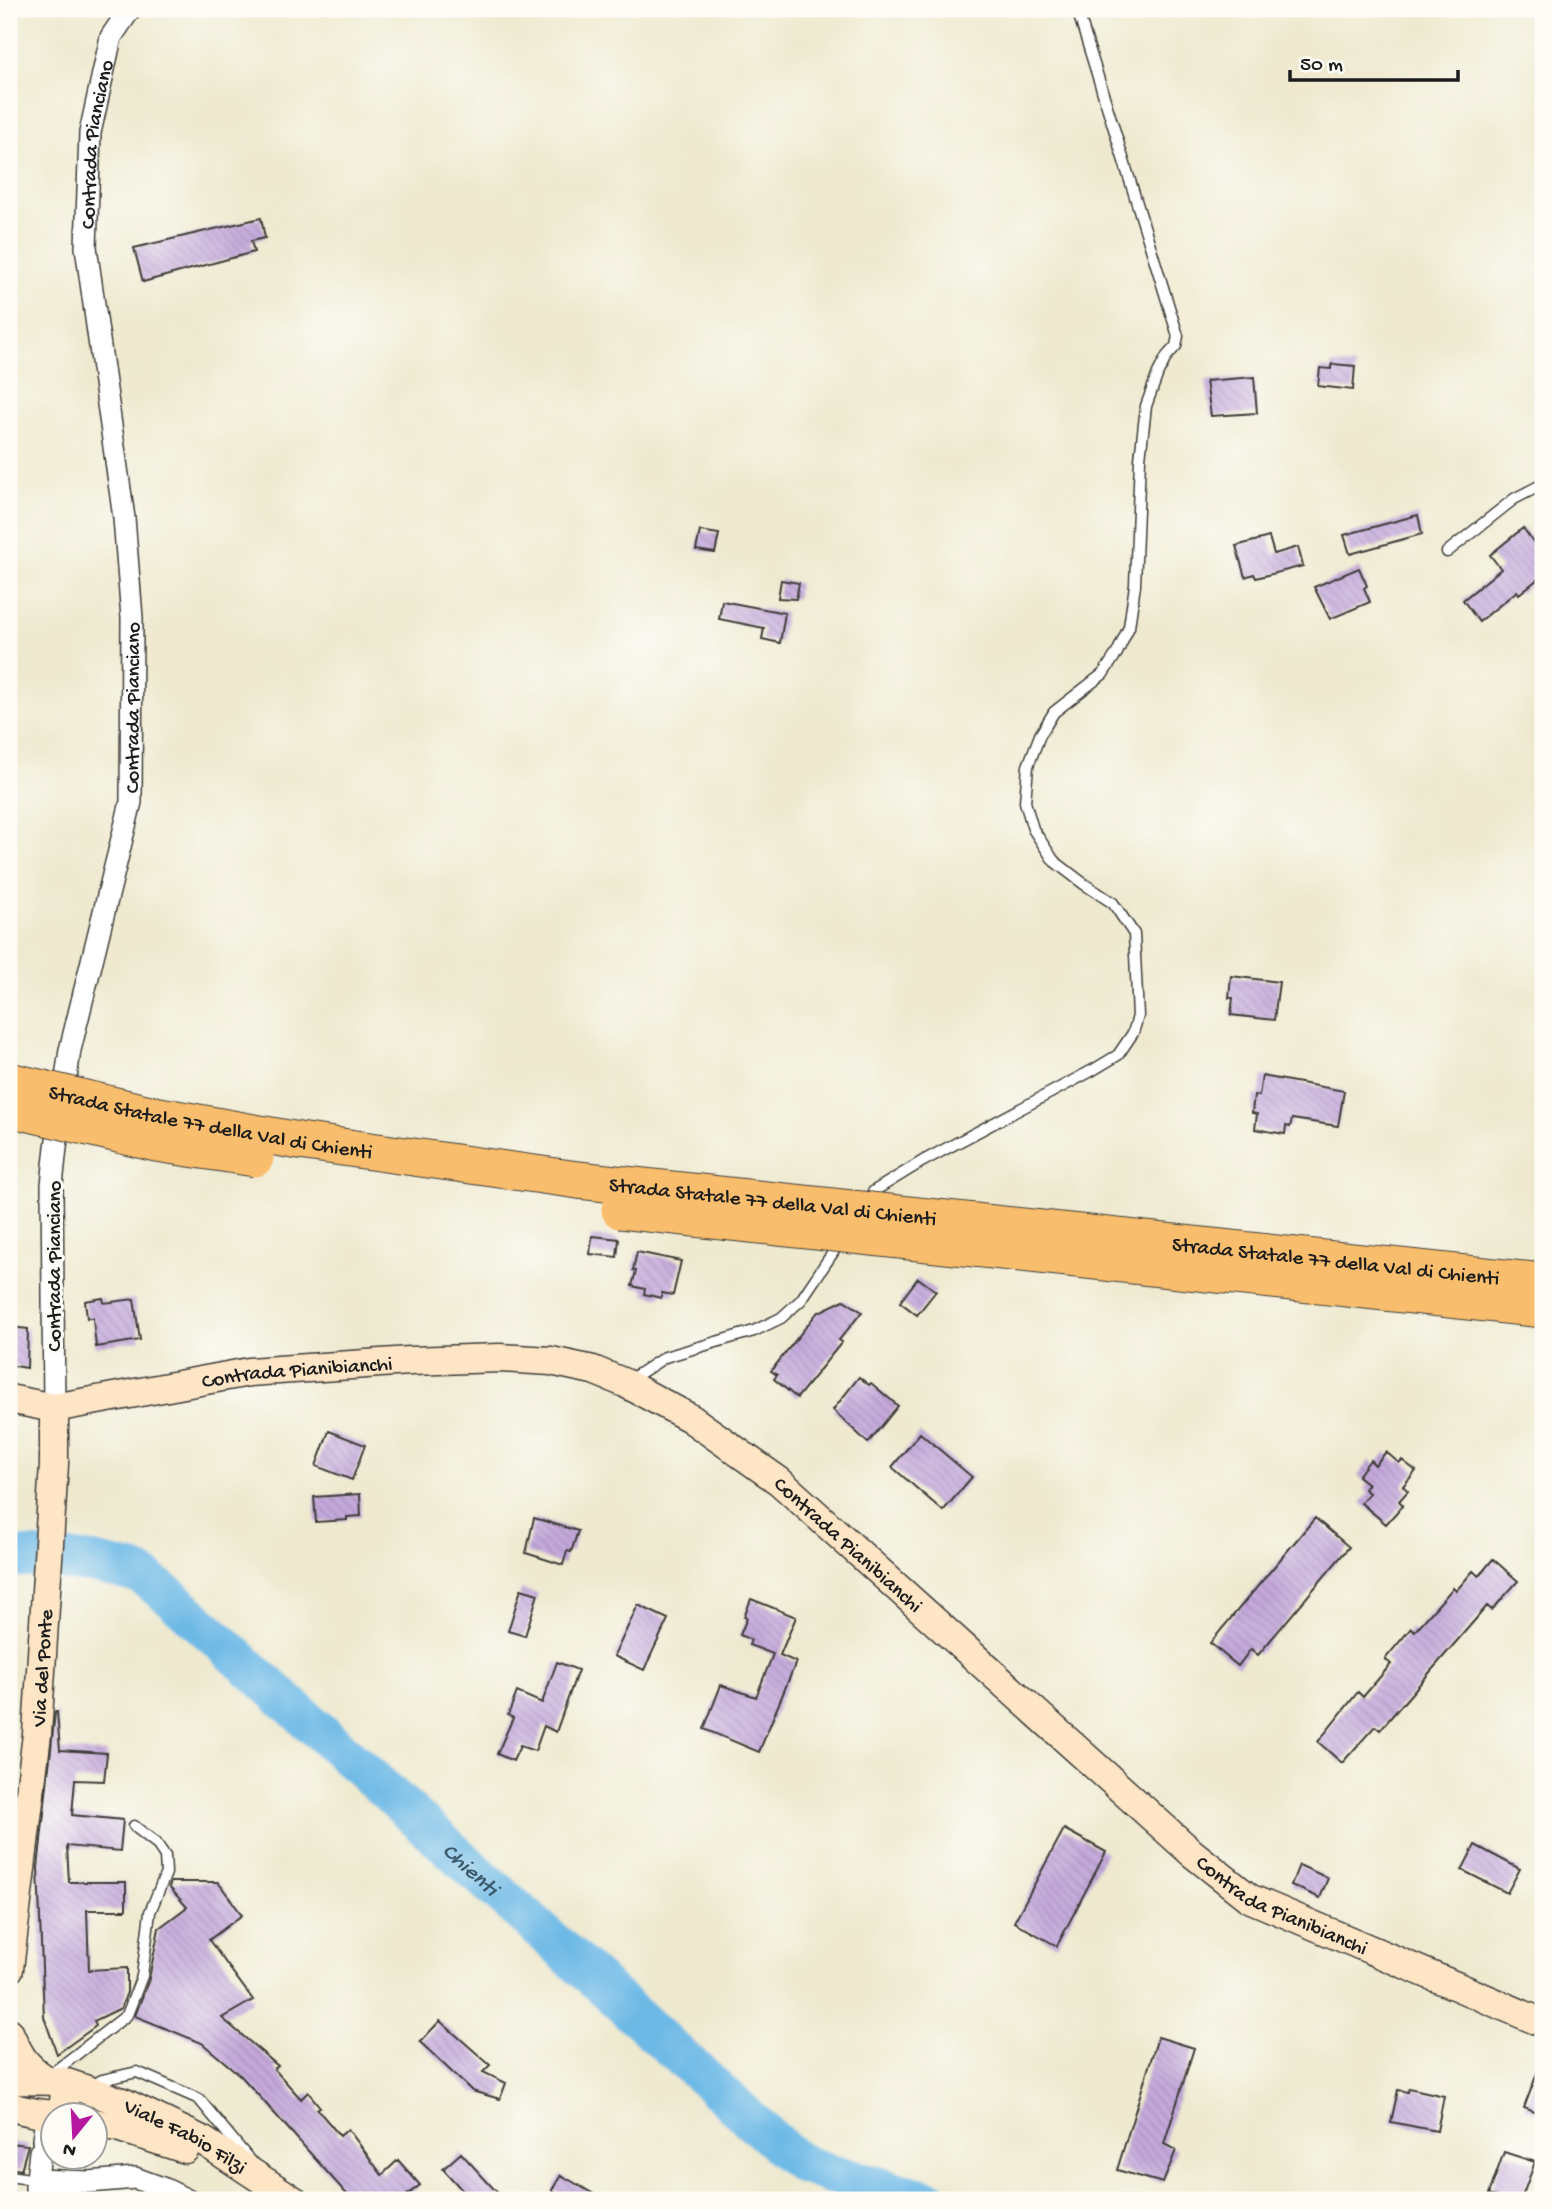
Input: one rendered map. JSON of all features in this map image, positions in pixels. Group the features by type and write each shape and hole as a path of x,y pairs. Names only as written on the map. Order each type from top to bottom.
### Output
{"highway":[{"name":"Strada Statale 77 della Val di Chienti","path":"9,1082 154,1115 286,1139 578,1180 1543,1282"},
{"name":"Strada Statale 77 della Val di Chienti","path":"9,1108 156,1143 562,1203 1543,1309"}],"street":[{"name":"Contrada Pianciano","path":"54,1408 52,1185 55,1147 69,1050 131,802 132,618 124,518 86,247 90,133 111,37 130,9"},
{"name":"Contrada Pianibianchi","path":"54,1408 248,1372 410,1361 499,1358 551,1361 593,1370 625,1383 690,1418 779,1481 1192,1853 1249,1898 1543,2023"},
{"path":"9,1399 54,1408"},
{"name":"Via del Ponte","path":"9,1970 37,1734 54,1464 54,1408"},
{"path":"9,2014 9,2033 20,2057 30,2069 64,2088 63,2100"},
{"path":"9,2082 53,2080"},
{"name":"Viale Fabio Filzi","path":"53,2080 88,2089 202,2140 293,2200"},
{"path":"9,2105 38,2121"},
{"name":"Viale Fabio Filzi","path":"108,2127 166,2142 269,2184"},
{"path":"40,2170 37,2190 135,2178 187,2200"}],"lane":[{"path":"625,1383 665,1357 754,1331 781,1318 802,1300 874,1191 923,1161 1118,1055 1133,1033 1138,1016 1134,934 1113,903 1054,861 1033,829 1025,802 1028,766 1040,735 1054,712 1103,674 1117,653 1129,626 1135,585 1140,459 1146,406 1158,373 1176,346 1178,336 1077,9"},
{"path":"1447,552 1514,499 1543,484"},
{"path":"53,2080 127,2015 142,1976 150,1912 166,1872 165,1856 156,1843 134,1826"},
{"path":"9,2176 37,2190"}],"building":[{"path":"261,218 265,238 251,241 254,252 143,282 134,248"},
{"path":"1332,364 1355,366 1353,390 1318,386 1320,368 1331,369"},
{"path":"1254,377 1257,413 1211,416 1206,381"},
{"path":"1418,515 1422,534 1350,554 1344,535"},
{"path":"1523,528 1543,555 1543,575 1519,594 1517,591 1479,622 1463,600 1501,569 1490,555"},
{"path":"700,531 719,534 715,553 696,550"},
{"path":"1269,537 1274,554 1298,547 1303,566 1256,578 1254,574 1245,577 1236,546"},
{"path":"1359,568 1370,602 1330,619 1314,587"},
{"path":"781,580 799,583 796,599 778,598"},
{"path":"722,601 785,613 780,643 762,639 764,628 719,619"},
{"path":"1231,976 1279,982 1274,1020 1231,1015"},
{"path":"1262,1076 1344,1091 1338,1126 1292,1119 1290,1127 1286,1126 1285,1134 1255,1129 1257,1114 1252,1113 1254,1095 1259,1096"},
{"path":"592,1236 619,1239 617,1257 590,1254"},
{"path":"637,1252 681,1261 673,1295 662,1293 661,1298 644,1294 645,1289 632,1286"},
{"path":"918,1278 936,1291 917,1315 900,1302"},
{"path":"103,1298 104,1303 134,1299 140,1340 96,1347 93,1318 87,1318 85,1301"},
{"path":"844,1300 862,1312 839,1340 842,1342 797,1398 774,1379 777,1375 771,1371 817,1313"},
{"path":"9,1327 28,1329 27,1368 9,1365"},
{"path":"859,1377 869,1385 871,1383 898,1406 868,1443 833,1410"},
{"path":"329,1431 365,1445 352,1480 316,1466"},
{"path":"920,1433 972,1477 943,1511 892,1467"},
{"path":"1386,1452 1399,1463 1402,1460 1416,1471 1403,1486 1408,1491 1399,1501 1403,1505 1386,1524 1361,1503 1369,1493 1364,1489 1368,1484 1358,1476 1370,1460 1375,1465"},
{"path":"360,1494 361,1516 347,1517 347,1520 316,1522 314,1497"},
{"path":"534,1518 578,1531 563,1565 526,1553"},
{"path":"1315,1518 1349,1547 1258,1655 1251,1649 1238,1666 1210,1643"},
{"path":"1493,1559 1518,1581 1492,1610 1487,1606 1380,1730 1375,1726 1342,1763 1318,1742 1358,1692 1363,1697 1391,1664 1385,1659 1411,1628 1415,1631 1453,1588 1456,1591 1473,1571 1479,1576"},
{"path":"521,1589 538,1594 525,1636 508,1631"},
{"path":"751,1599 796,1617 780,1655 796,1662 759,1752 704,1729 721,1685 756,1697 773,1654 749,1645 751,1640 740,1635"},
{"path":"638,1605 668,1619 644,1670 614,1656"},
{"path":"557,1662 578,1670 556,1732 544,1726 535,1751 520,1746 513,1761 497,1754 513,1718 508,1715 517,1692 542,1703"},
{"path":"55,1712 60,1750 107,1753 104,1781 75,1780 72,1815 123,1820 120,1851 67,1846 69,1882 126,1882 126,1910 87,1910 89,1970 127,1968 127,1992 121,2008 94,2021 96,2026 57,2054 44,2017 38,1868"},
{"path":"1064,1829 1106,1852 1057,1946 1014,1922"},
{"path":"1475,1845 1520,1869 1507,1893 1462,1870"},
{"path":"1299,1865 1328,1878 1320,1898 1291,1885"},
{"path":"171,1882 218,1882 242,1915 209,1940 253,2000 222,2018 278,2066 274,2069 301,2099 308,2092 320,2107 317,2109 340,2136 348,2129 382,2175 398,2160 420,2185 401,2200 352,2200 241,2076 202,2043 135,2016 149,1979 159,1928 187,1907 169,1887"},
{"path":"440,2021 490,2065 483,2072 506,2083 500,2099 472,2091 420,2042"},
{"path":"1158,2037 1194,2048 1164,2144 1176,2150 1163,2183 1117,2170"},
{"path":"1543,2061 1543,2115 1524,2108"},
{"path":"1409,2088 1444,2096 1437,2131 1391,2122 1398,2090 1408,2092"},
{"path":"9,2143 28,2145 21,2170 9,2168"},
{"path":"1504,2152 1535,2162 1521,2200 1507,2200 1489,2194"},
{"path":"461,2153 504,2200 471,2200 443,2169"},
{"path":"561,2175 604,2200 570,2200 552,2190"}],"waterway":[{"name":"Chienti","path":"9,1556 93,1563 140,1574 172,1598 802,2164 930,2200"}]}
